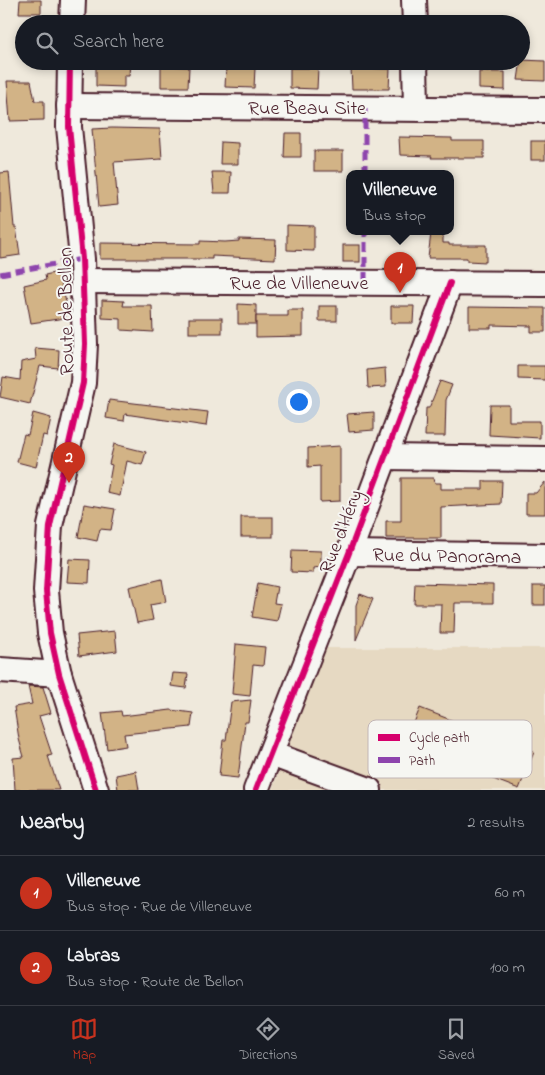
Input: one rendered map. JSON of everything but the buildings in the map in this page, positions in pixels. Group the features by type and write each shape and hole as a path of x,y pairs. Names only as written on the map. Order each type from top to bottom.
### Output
{"street":[{"path":"72,15 73,0"},
{"path":"414,0 414,15"},
{"name":"Route de Bellon","path":"70,70 68,106 83,281 85,344 83,382 50,526 46,591 50,633 59,674 96,790"},
{"path":"415,70 416,108"},
{"name":"Rue Beau Site","path":"68,106 545,110"},
{"name":"Rue de Villeneuve","path":"83,281 545,284"},
{"name":"Rue d'Héry","path":"256,790 349,554 450,283"},
{"path":"385,457 545,459"},
{"name":"Rue du Panorama","path":"349,554 545,556"},
{"path":"0,670 59,674"},
{"path":"271,754 369,790"}],"shaded area":[{"path":"325,648 545,648 545,790 272,790"}],"marked path":[{"path":"365,108 365,170"},
{"path":"365,235 365,282"},
{"path":"0,274 82,259"}],"cycle path":[{"path":"70,70 69,127 82,259 85,344 83,383 50,526 46,591 50,633 59,674 96,790"},
{"path":"256,790 349,553 450,283"}],"place":[{"name":"Villeneuve","path":"400,293"},
{"name":"Labras","path":"69,483"}]}
